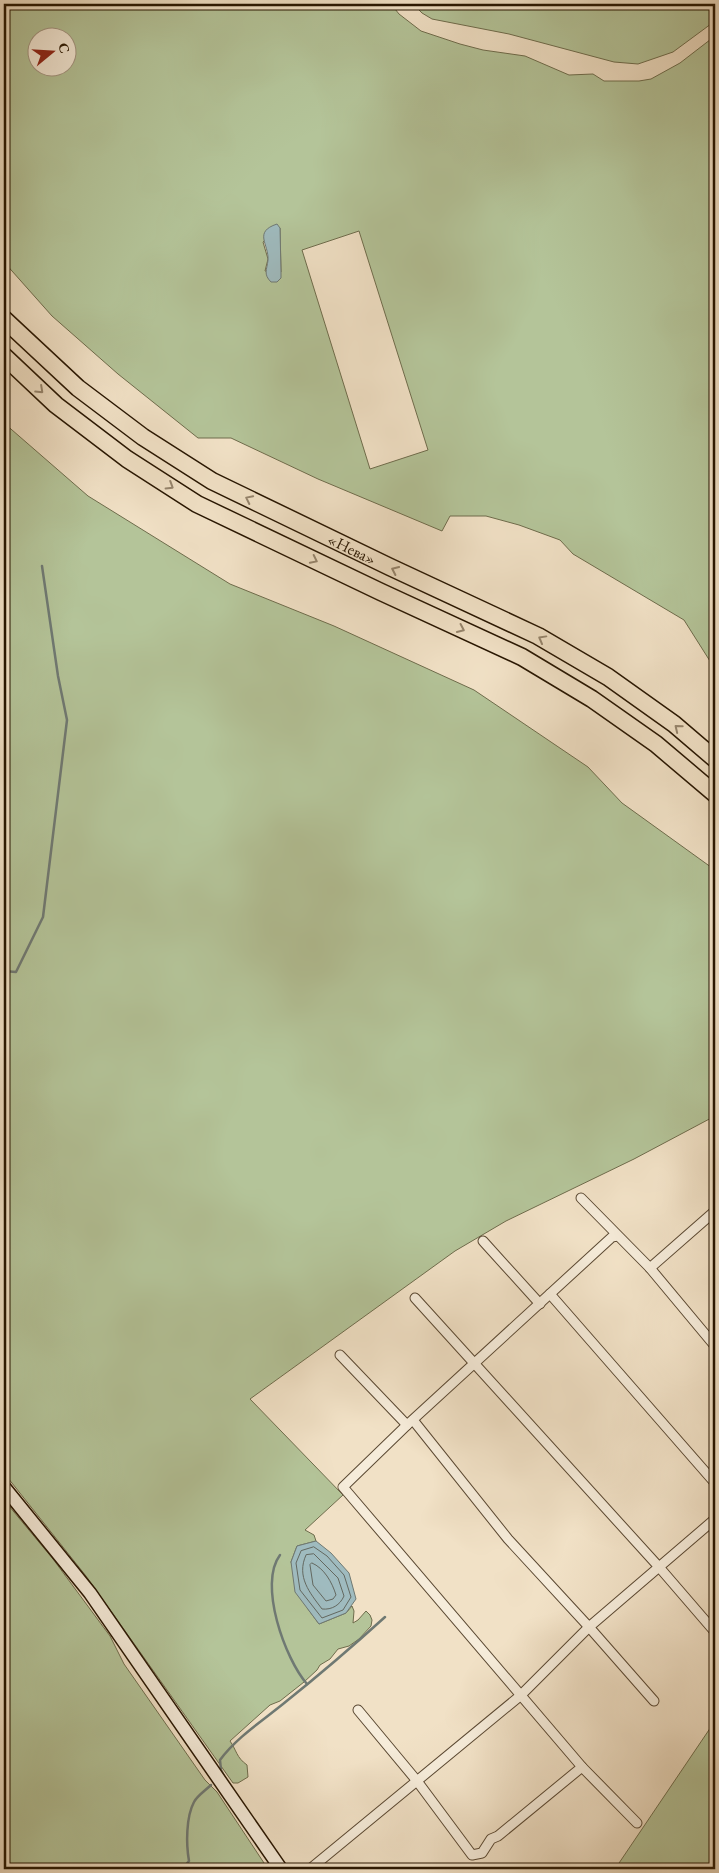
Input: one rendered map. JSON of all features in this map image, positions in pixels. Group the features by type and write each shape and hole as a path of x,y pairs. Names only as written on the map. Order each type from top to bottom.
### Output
{"highway":[{"name":"«Нева»","path":"4,318 78,388 143,437 212,481 390,568 538,636 608,677 674,724 715,759"},
{"name":"«Нева»","path":"4,356 56,405 127,459 197,504 522,657 592,699 656,744 715,794"}],"street":[{"path":"581,1198 650,1268 715,1346"},
{"path":"650,1268 715,1211"},
{"path":"617,1236 612,1237 343,1487 520,1696 582,1766 637,1823"},
{"path":"483,1241 540,1304"},
{"path":"550,1294 715,1483"},
{"path":"415,1298 660,1567 715,1632"},
{"path":"340,1355 410,1423 508,1539 654,1701"},
{"path":"4,1487 90,1593 281,1869"},
{"path":"310,1869 520,1696 589,1627 715,1519"},
{"path":"358,1710 417,1781 472,1855 482,1853 491,1839 498,1836 582,1766"}],"green space":[{"path":"4,4 391,4 399,14 421,31 483,50 525,56 569,75 593,74 604,81 651,79 680,63 715,36 715,669 684,620 573,554 560,540 519,525 486,516 450,516 442,531 318,479 231,438 198,438 118,374 52,316 4,262","holes":["280,228 281,272 265,271 268,259 263,242","359,231 428,450 370,469 302,250"]},
{"path":"413,4 715,4 715,21 673,52 638,64 614,62 509,34 432,19"},
{"path":"4,423 88,496 230,584 334,626 474,690 588,767 622,803 715,870 715,1116 634,1159 506,1221 455,1251 250,1399 343,1495 305,1530 314,1535 316,1541 297,1546 291,1562 308,1609 319,1624 346,1613 352,1606 354,1611 353,1623 366,1611 372,1620 371,1626 359,1639 349,1646 338,1649 330,1659 320,1665 304,1682 280,1701 270,1705 230,1741 239,1757 247,1765 248,1777 238,1783 233,1783 86,1576 4,1473"},
{"path":"4,1500 53,1559 110,1636 124,1664 205,1780 217,1792 268,1869 4,1869"},
{"path":"715,1721 715,1869 615,1869"}],"water":[{"path":"277,224 280,228 281,278 277,282 271,282 266,274 268,254 264,235 270,227"},
{"path":"316,1541 331,1553 349,1573 356,1599 346,1613 319,1624 295,1592 291,1562 297,1546"}],"waterway":[{"path":"4,971 16,972 43,917 67,720 58,676 42,566"},
{"path":"280,1555 274,1568 272,1584 273,1602 277,1621 290,1657 307,1684"},
{"path":"224,1776 220,1760 234,1744 322,1672 385,1617"},
{"path":"182,1869 189,1861 187,1831 191,1808 197,1798 211,1785"}]}
